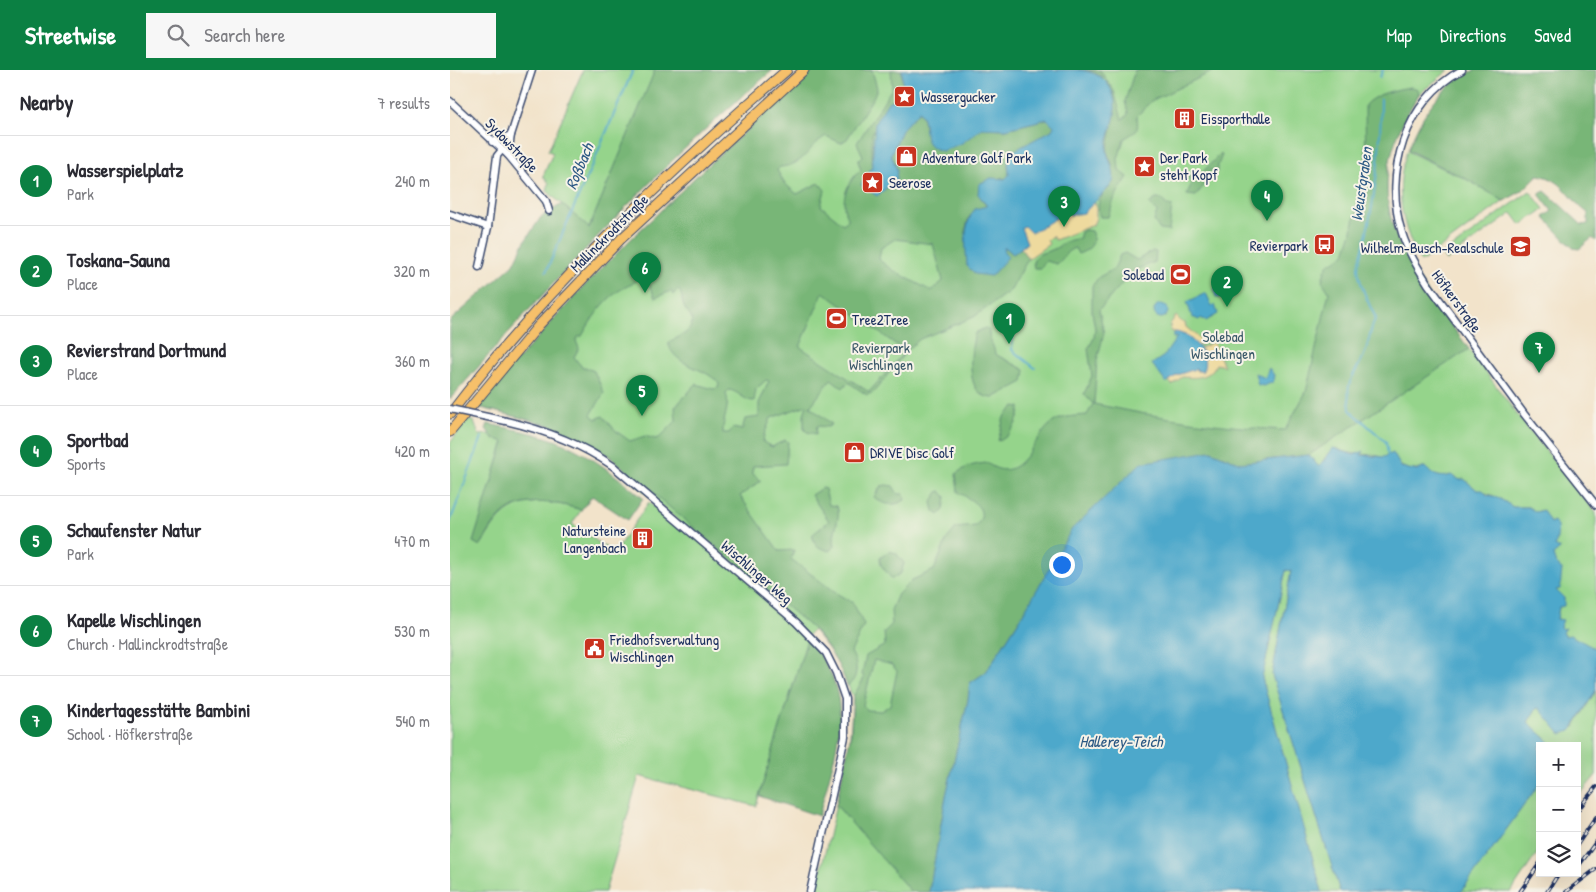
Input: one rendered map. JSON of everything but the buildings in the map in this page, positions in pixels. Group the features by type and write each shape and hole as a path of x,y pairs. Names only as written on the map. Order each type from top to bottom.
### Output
{"highway":[{"name":"Mallinckrodtstraße","path":"450,414 526,324 629,215 692,154 788,70"},
{"name":"Mallinckrodtstraße","path":"450,432 539,325 620,239 804,70"}],"street":[{"path":"479,267 488,227 497,156 505,153 532,70"},
{"name":"Höfkerstraße","path":"1462,70 1448,78 1430,95 1414,118 1404,138 1395,182 1396,208 1402,233 1417,266 1428,284 1524,414 1596,505"},
{"name":"Sydowstraße","path":"450,100 505,153 546,202 549,211"},
{"path":"492,142 511,135"},
{"path":"450,214 488,227"},
{"name":"Wischlinger Weg","path":"450,409 548,432 569,440 613,466 796,622 826,653 844,693 846,720 841,757 810,892"}],"green space":[{"path":"583,70 656,70 589,229 547,191 549,183 543,176 553,153 548,151"},
{"path":"655,70 773,70 681,152 623,210 527,312 450,399 450,321 514,264 525,241 541,217 562,204 589,228"},
{"name":"Revierpark Wischlingen","path":"814,70 1449,70 1420,93 1408,111 1395,139 1387,172 1387,196 1392,225 1405,259 1423,287 1519,417 1596,513 1596,649 1565,636 1563,632 1566,628 1562,629 1560,627 1562,620 1557,619 1559,607 1563,606 1564,598 1556,590 1562,569 1554,562 1553,554 1559,549 1555,546 1557,534 1554,521 1550,523 1542,510 1536,512 1528,507 1513,507 1497,497 1477,490 1464,479 1460,480 1449,475 1445,478 1431,474 1425,467 1414,470 1408,469 1383,457 1342,451 1335,448 1328,453 1319,467 1020,619 986,672 970,683 946,796 929,892 816,892 849,748 853,697 829,649 813,630 805,638 807,640 756,806 639,776 605,892 450,892 450,443 468,419 474,422 479,435 489,434 504,441 474,542 480,546 503,515 520,505 530,503 551,503 581,510 572,524 614,553 649,502 671,523 681,523 628,478 629,470 595,447 549,425 478,407 492,388 587,283 708,165"},
{"path":"814,70 872,70 877,88 847,139 841,143 826,136 814,145 801,159 777,170 784,183 797,194 819,183 825,190 821,206 843,224 848,220 845,213 844,200 848,187 851,180 861,170 858,161 863,156 857,143 892,88 891,70 902,70 902,90 898,96 888,102 872,134 872,167 862,185 897,170 891,154 903,128 919,111 928,140 935,148 942,151 960,143 982,128 1006,129 1047,119 1054,126 1053,130 1022,147 1008,165 1009,176 1005,179 1001,177 981,198 987,207 969,217 966,228 967,266 1005,247 1013,254 1021,248 1028,259 1011,290 974,317 920,339 908,349 874,392 867,395 848,382 843,388 831,379 810,407 832,424 828,427 817,426 816,434 807,432 804,429 804,414 807,405 771,418 763,442 772,447 785,440 788,442 786,464 753,466 752,473 761,481 740,496 779,551 794,550 791,559 836,593 853,603 864,625 851,652 856,670 854,679 847,686 833,656 813,629 608,455 549,425 478,407 492,388 587,283 708,165","holes":["895,239 933,244 943,281 931,291 883,263 879,259 881,248","642,274 646,277 655,298 671,291 673,295 678,289 685,310 690,316 692,323 685,333 668,342 671,351 683,362 713,378 719,384 718,388 713,389 696,384 675,407 676,421 659,438 655,439 645,436 630,441 616,431 603,416 596,419 591,415 604,393 594,371 581,366 574,357 579,348 576,341 578,337 582,336 602,307 617,292 634,283","823,292 905,351 869,392 800,347","766,380 769,381 759,403 759,417 745,419 742,430 733,428 729,433 723,433 728,403 726,394 728,390 732,390 750,401 754,401 756,389"]},
{"path":"1078,70 1100,70 1114,91 1122,119 1128,113 1125,101 1135,70 1216,70 1151,101 1137,116 1137,129 1124,139 1118,159 1119,170 1128,177 1115,197 1108,217 1100,217 1098,208 1101,197 1110,187 1113,166 1107,152 1115,113 1112,92 1100,75 1094,72"},
{"path":"1475,70 1596,70 1596,241 1592,238 1579,249 1573,248 1544,217 1552,211 1539,194 1545,191 1582,225 1588,224 1588,213 1561,185 1547,177 1538,175 1522,191 1504,201 1468,180 1408,150 1419,125 1433,102 1452,84"},
{"path":"1411,87 1418,89 1419,94 1399,133 1389,167 1388,199 1394,229 1407,258 1424,287 1469,349 1309,455 1240,463 1211,451 1020,619 986,672 970,683 968,700 946,796 929,892 911,892 836,805 851,734 853,697 864,678 862,674 866,656 885,645 884,632 892,624 891,610 898,594 912,580 934,570 947,539 956,528 976,526 980,520 981,515 978,506 958,492 956,474 971,466 987,463 999,469 1009,469 1026,456 1047,427 1055,421 1066,417 1087,415 1093,404 1084,394 1092,376 1088,349 1094,338 1095,329 1092,312 1092,286 1099,277 1114,269 1120,255 1125,253 1137,260 1153,251 1156,252 1155,262 1133,271 1099,310 1104,333 1097,360 1094,404 1189,421 1285,430 1306,392 1329,292 1322,281 1324,274 1329,264 1345,254 1351,235 1366,167 1365,105 1380,95","holes":["874,660 892,665 897,671 890,705 881,711 867,710 863,705"]},
{"path":"1407,151 1468,180 1504,201 1421,262 1404,222 1400,193 1403,165"},
{"path":"1221,153 1218,172 1210,170 1207,176 1210,177 1196,196 1187,195 1191,184 1187,175 1197,178"},
{"path":"1530,191 1544,209 1521,225 1512,213 1446,261 1442,255"},
{"path":"1156,199 1162,199 1167,206 1172,206 1169,231 1160,230 1154,221 1157,212 1149,204"},
{"path":"1085,230 1091,231 1093,235 1093,242 1089,248 1078,254 1075,248 1069,251 1057,264 1046,261 1041,268 1034,268 1033,262 1037,256 1069,241 1079,239 1081,232"},
{"path":"985,328 989,330 989,337 995,354 1025,370 1023,382 993,398 984,396 977,390 971,372 975,333"},
{"path":"1015,406 1020,407 1019,417 1010,432 998,441 1004,417"},
{"path":"488,424 538,435 572,448 597,462 643,498 628,520 592,496 581,510 540,502 520,505 510,509 499,518 480,546 473,542 504,442 493,438 486,429"},
{"path":"881,486 893,486 898,494 904,494 905,500 893,504 877,500 874,497"},
{"path":"822,488 825,489 829,505 837,506 838,511 834,536 835,546 829,551 816,546 812,535 829,521 811,495"},
{"path":"941,491 946,497 944,510 939,515 934,511 932,502 938,492"},
{"path":"889,551 896,553 904,563 901,573 892,579 881,565 880,558"},
{"path":"1286,570 1291,571 1272,675 1340,892 1322,892 1262,678"},
{"path":"807,640 824,661 834,682 839,703 836,746 819,816 759,796"},
{"path":"1596,690 1596,775 1581,793 1581,742 1550,742 1528,722 1536,709 1539,708 1566,731 1573,729"},
{"path":"1536,789 1536,855 1511,892 1461,892"}],"sand":[{"path":"1063,196 1069,213 1086,211 1093,202 1096,204 1096,218 1093,225 1055,240 1052,236 1047,240 1049,244 1028,259 1021,248 1027,243 1021,228 1053,205 1052,200"},
{"path":"1176,316 1204,342 1198,346 1186,335 1171,331 1170,324"},
{"path":"1213,342 1224,366 1216,364 1206,375 1182,377 1172,385 1169,381 1177,375 1195,369 1198,372 1202,351 1200,348"}],"water":[{"path":"902,70 1078,70 1095,74 1107,83 1114,96 1115,114 1107,147 1114,174 1113,182 1084,213 1070,215 1063,196 1053,200 1053,205 1058,204 1060,216 1031,233 1024,226 1021,228 1027,243 1013,254 1005,247 1003,250 1008,257 991,276 975,274 967,266 966,229 975,209 987,206 978,194 979,184 991,178 1005,179 1009,175 1008,159 1012,152 1052,130 1054,126 1047,119 1006,129 982,128 962,143 942,151 934,148 926,139 924,123 919,111 903,128 891,154 897,170 896,180 877,196 861,185 872,167 875,123 888,102 900,97 903,92"},
{"path":"1229,273 1234,286 1227,292 1228,294 1219,298 1216,297 1214,290 1217,283 1227,279"},
{"path":"1206,293 1212,306 1215,305 1218,314 1206,321 1201,318 1199,320 1192,317 1187,302"},
{"path":"1158,304 1164,304 1168,311 1164,318 1158,318 1154,314 1154,308"},
{"path":"1176,332 1188,337 1199,347 1204,359 1204,366 1202,372 1195,369 1177,375 1166,383 1152,364 1164,356 1177,337 1173,338 1173,334"},
{"path":"1269,368 1274,375 1273,382 1264,386 1258,385 1255,373 1265,378"},
{"name":"Hallerey-Teich","path":"1333,448 1354,455 1364,451 1361,455 1384,457 1393,453 1401,467 1417,471 1425,467 1437,476 1451,475 1460,480 1464,479 1477,490 1483,490 1487,495 1497,497 1513,507 1528,507 1536,512 1543,510 1550,523 1554,521 1556,524 1557,537 1555,546 1560,549 1553,555 1556,564 1562,569 1560,589 1556,590 1564,598 1564,606 1559,607 1557,619 1563,620 1560,627 1562,629 1566,628 1563,632 1565,636 1570,635 1596,649 1596,690 1571,731 1561,734 1539,708 1536,709 1528,722 1550,742 1536,742 1536,789 1461,892 1340,892 1272,675 1291,571 1286,570 1262,678 1322,892 929,892 946,796 968,700 970,683 986,672 1020,619 1072,529 1141,463 1211,451 1240,463 1309,455 1319,467"}],"waterway":[{"name":"Roßbach","path":"546,272 633,70"},
{"name":"Weustgraben","path":"1380,77 1383,70"},
{"name":"Weustgraben","path":"1381,99 1380,142 1376,184 1358,267 1362,286 1376,318 1363,358 1351,379 1348,392 1350,410 1386,442 1388,455"},
{"path":"1011,320 1012,313"},
{"path":"1010,324 1009,333 1013,337 1012,350 1035,368"},
{"name":"Roßbach","path":"450,522 482,437"}],"railway":[{"path":"1581,806 1596,787"},
{"path":"1581,839 1596,817"},
{"path":"1581,863 1596,842"},
{"path":"1520,892 1536,869"},
{"path":"1566,892 1596,869"},
{"path":"1547,892 1556,877"}],"place":[{"name":"Wassergucker","path":"905,96"},
{"name":"Eissporthalle","path":"1185,118"},
{"name":"Adventure Golf Park","path":"906,157"},
{"name":"Der Park steht Kopf","path":"1144,166"},
{"name":"Seerose","path":"873,182"},
{"name":"Sportbad","path":"1267,221"},
{"name":"Revierstrand Dortmund","path":"1064,227"},
{"name":"Revierpark","path":"1324,245"},
{"name":"Wilhelm-Busch-Realschule","path":"1520,247"},
{"name":"Solebad","path":"1180,274"},
{"name":"Kapelle Wischlingen","path":"645,293"},
{"name":"Toskana-Sauna","path":"1227,307"},
{"name":"Tree2Tree","path":"836,319"},
{"name":"Wasserspielplatz","path":"1009,344"},
{"name":"Kindertagesstätte Bambini","path":"1539,373"},
{"name":"Schaufenster Natur","path":"642,416"},
{"name":"DRIVE Disc Golf","path":"854,452"},
{"name":"Natursteine Langenbach","path":"642,539"},
{"name":"Friedhofsverwaltung Wischlingen","path":"594,648"}],"park label":[{"name":"Solebad Wischlingen","path":"1223,344"}]}
